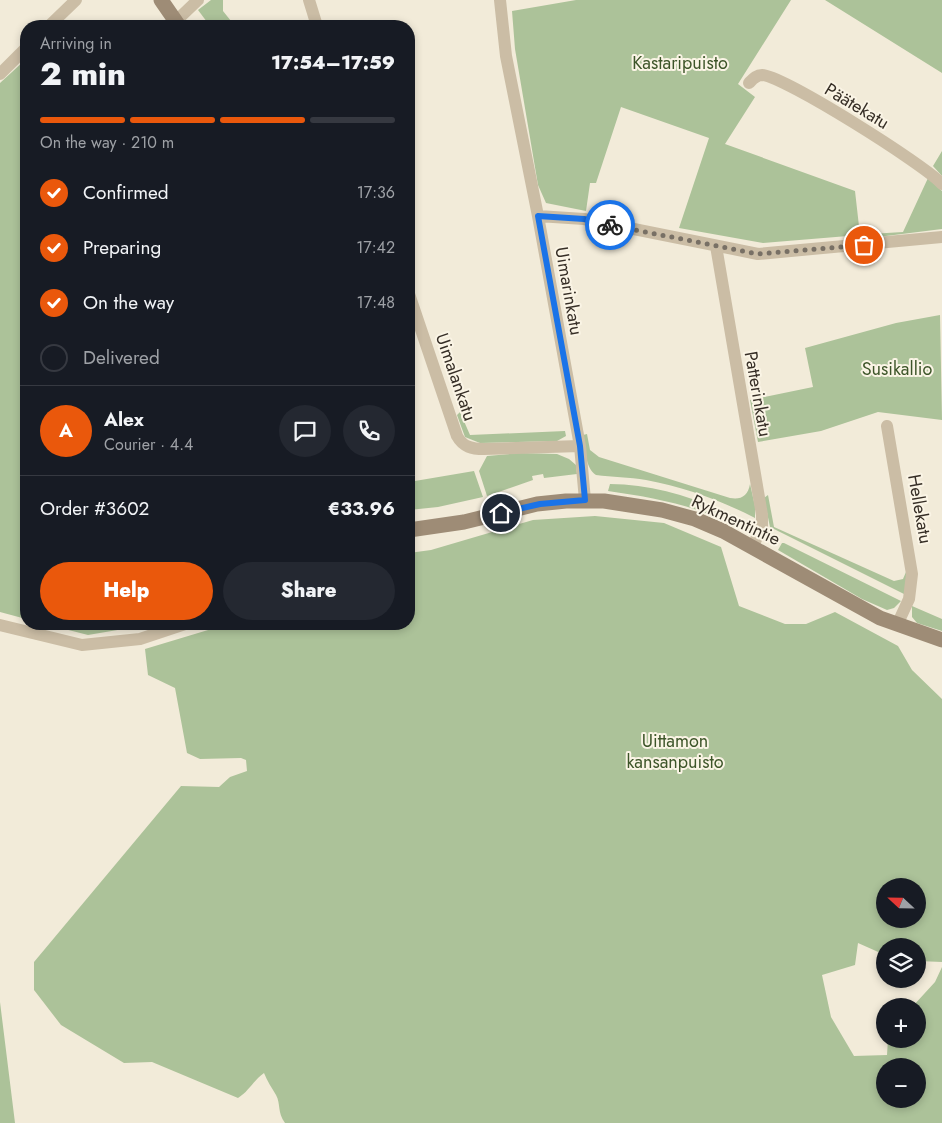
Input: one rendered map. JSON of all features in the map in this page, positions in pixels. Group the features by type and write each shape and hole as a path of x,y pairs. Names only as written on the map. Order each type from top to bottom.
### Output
{"street":[{"path":"55,20 76,0"},
{"path":"161,0 175,20"},
{"path":"181,20 198,0"},
{"path":"309,0 315,20"},
{"name":"Uimarinkatu","path":"500,0 506,56 538,216 580,446 585,500"},
{"path":"0,74 20,54"},
{"name":"Päätekatu","path":"749,83 756,76 762,75 796,89 913,160 942,184"},
{"path":"538,216 584,219 758,254 775,254 942,237"},
{"name":"Patterinkatu","path":"716,246 762,515 762,526 753,546"},
{"name":"Uimalankatu","path":"415,311 458,436 463,444 474,449 580,446"},
{"name":"Hellekatu","path":"887,426 912,574 909,599 897,625"},
{"name":"Rykmentintie","path":"415,529 464,522 537,504 585,500 630,504 677,513 710,525 753,546 857,605 897,625 942,640"},
{"path":"0,625 20,630"},
{"path":"20,630 82,645 140,639 167,630"}],"green space":[{"path":"211,0 223,0 223,11 230,20 206,20 198,10"},
{"name":"Kastaripuisto","path":"576,0 791,0 738,84 755,97 725,144 855,191 860,235 763,243 679,228 709,138 621,107 596,183 590,183 586,211 546,203 538,185 515,49 512,11"},
{"path":"825,0 942,0 942,73"},
{"path":"20,65 20,617 0,612 0,83"},
{"path":"942,151 942,176 933,166"},
{"path":"928,178 942,191 942,229 870,238 870,234 903,232"},
{"name":"Susikallio","path":"940,315 942,420 878,412 821,431 758,442 750,400 813,387 805,348 896,323"},
{"path":"460,412 470,435 565,431 566,436 557,441 480,443 465,437 457,415"},
{"path":"587,434 590,450 599,457 730,498 737,498 746,494 750,484 755,506 755,518 729,505 674,486 640,479 596,475 592,472 586,457 583,435"},
{"path":"520,453 557,454 569,459 576,465 577,474 544,478 543,474 532,476 533,480 487,496 479,471 487,456"},
{"path":"474,471 483,497 438,507 415,509 415,481"},
{"path":"610,484 647,487 684,496 754,526 744,529 739,528 686,506 608,491"},
{"path":"768,495 774,527 894,581 903,579 906,572 908,578 904,594 770,527 764,498"},
{"name":"Uittamon kansanpuisto","path":"595,516 664,523 721,547 739,606 785,624 806,624 835,612 898,646 912,670 942,699 942,962 926,961 926,938 876,938 876,951 858,943 855,965 822,975 831,1017 854,1056 887,1055 887,1048 926,1048 926,998 920,998 935,982 942,967 942,1123 285,1123 277,1098 264,1073 238,1098 152,1062 124,1063 61,1025 34,990 34,962 181,786 219,787 230,777 247,771 246,760 241,758 200,759 187,753 175,688 148,675 145,649 208,630 415,630 415,552 431,550 533,520"},
{"path":"782,543 901,601 894,608 887,610 862,599 778,550"},
{"path":"912,606 942,619 942,631 917,623 912,617"},
{"path":"68,630 118,630 88,635"},
{"path":"0,1002 15,1123 0,1123"}],"way so far":[{"path":"610,225 758,254 864,245"}],"route":[{"path":"501,513 540,504 585,500 580,446 538,216 584,219 610,225"}]}
